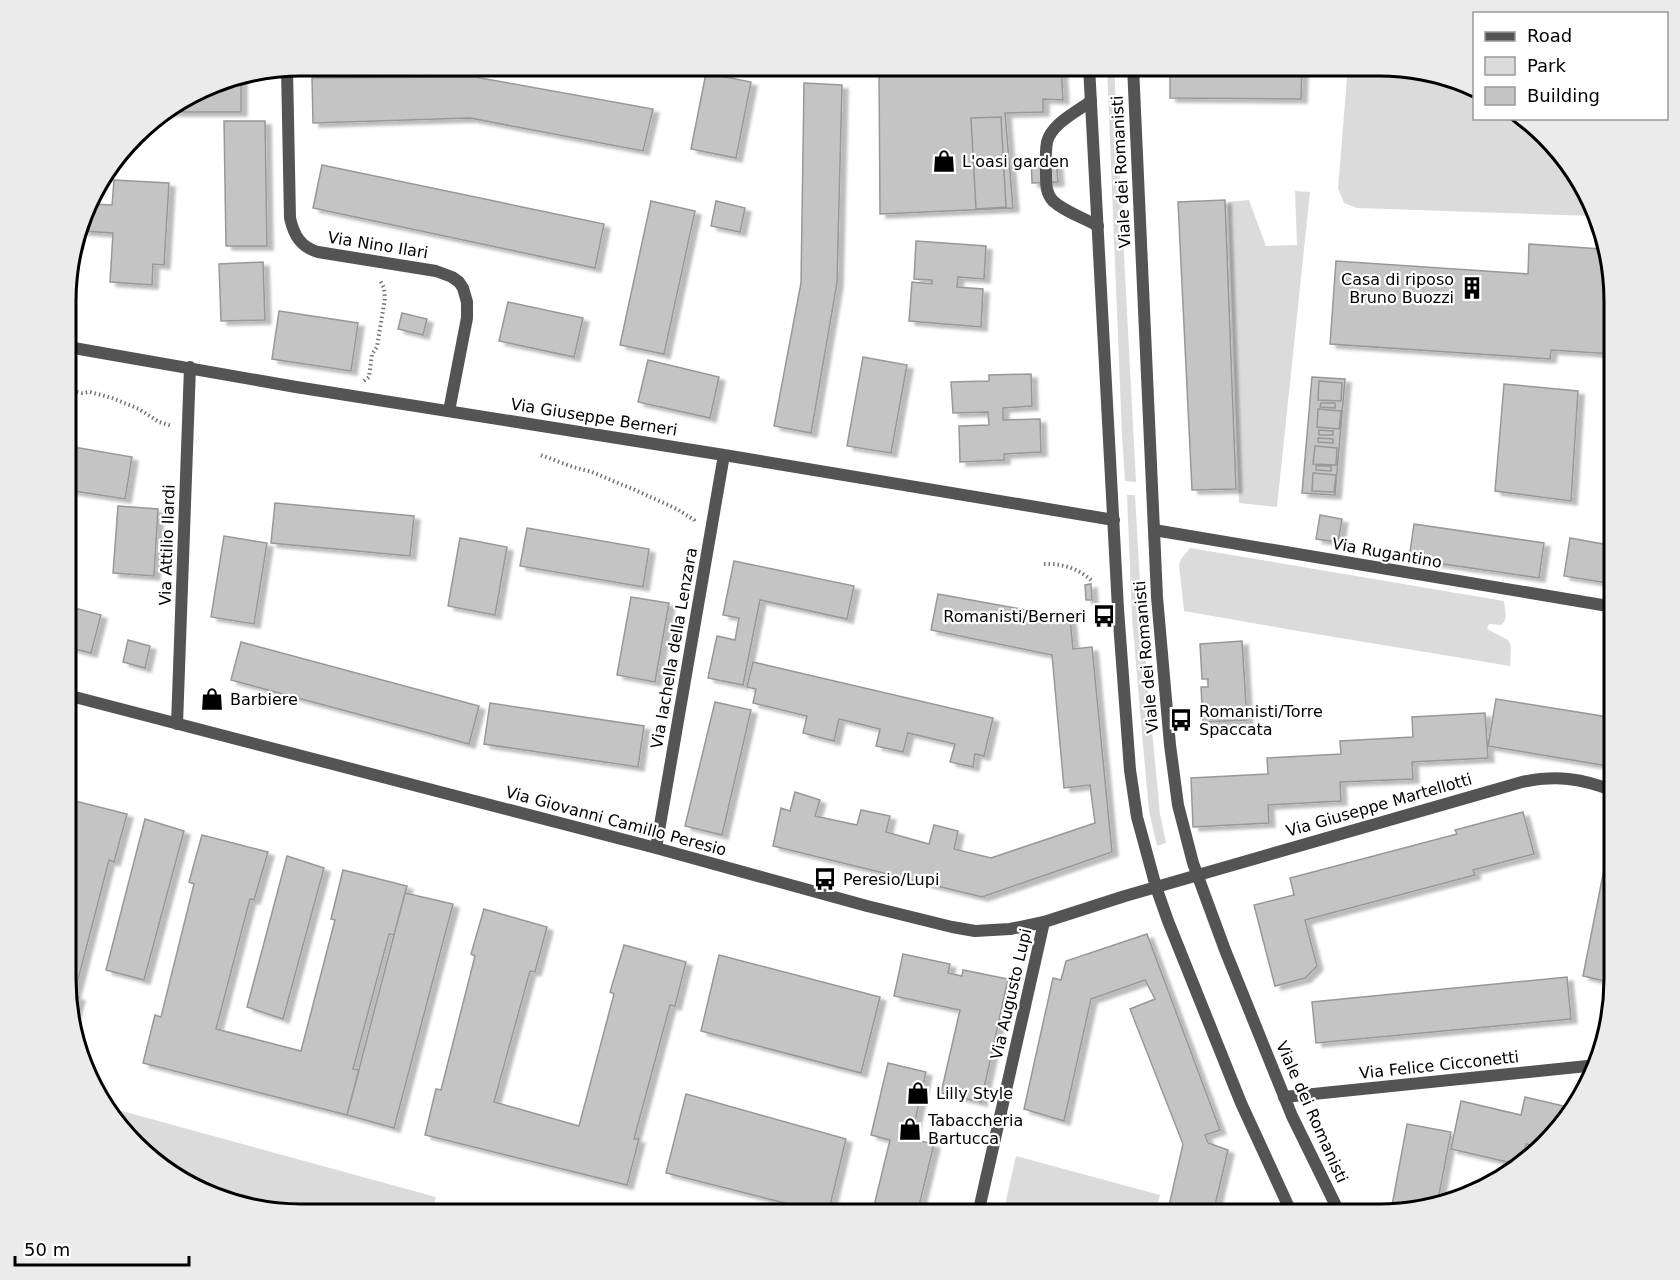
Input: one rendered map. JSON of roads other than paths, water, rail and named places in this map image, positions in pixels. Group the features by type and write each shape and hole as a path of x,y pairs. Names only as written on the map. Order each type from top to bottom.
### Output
{"street":[{"name":"Viale dei Romanisti","path":"1090,76 1118,609 1130,770 1135,805 1141,837 1156,887 1241,1102 1287,1204"},
{"name":"Viale dei Romanisti","path":"1133,76 1159,620 1173,776 1182,821 1221,939 1284,1097 1335,1204"},
{"name":"Via Nino Ilari","path":"287,77 290,218 300,243 318,252 436,270 452,277 463,288 467,302 467,318 449,411"},
{"path":"1091,101 1059,124 1052,132 1046,152 1046,185 1048,195 1061,207 1098,225"},
{"name":"Via Giuseppe Berneri","path":"76,348 296,387 724,454 1114,520"},
{"name":"Via Attilio Ilardi","path":"177,723 190,367"},
{"name":"Via Iachella della Lenzara","path":"656,848 724,454"},
{"name":"Via Rugantino","path":"1154,530 1604,605"},
{"name":"Via Giovanni Camillo Peresio","path":"76,697 656,848 867,906 963,929 998,930 1044,922 1156,887"},
{"name":"Via Giuseppe Martellotti","path":"1156,887 1522,782 1548,777 1564,777 1579,779 1604,788"},
{"name":"Via Augusto Lupi","path":"980,1204 1044,922"},
{"name":"Via Felice Cicconetti","path":"1284,1097 1585,1066"}],"place":[{"name":"L'oasi garden","path":"944,161"},
{"name":"Casa di riposo Bruno Buozzi","path":"1472,288"},
{"name":"Romanisti/Berneri","path":"1104,616"},
{"name":"Barbiere","path":"212,699"},
{"name":"Romanisti/Torre Spaccata","path":"1181,720"},
{"name":"Peresio/Lupi","path":"825,879"},
{"name":"Lilly Style","path":"918,1093"},
{"name":"Tabaccheria Bartucca","path":"910,1129"}]}
